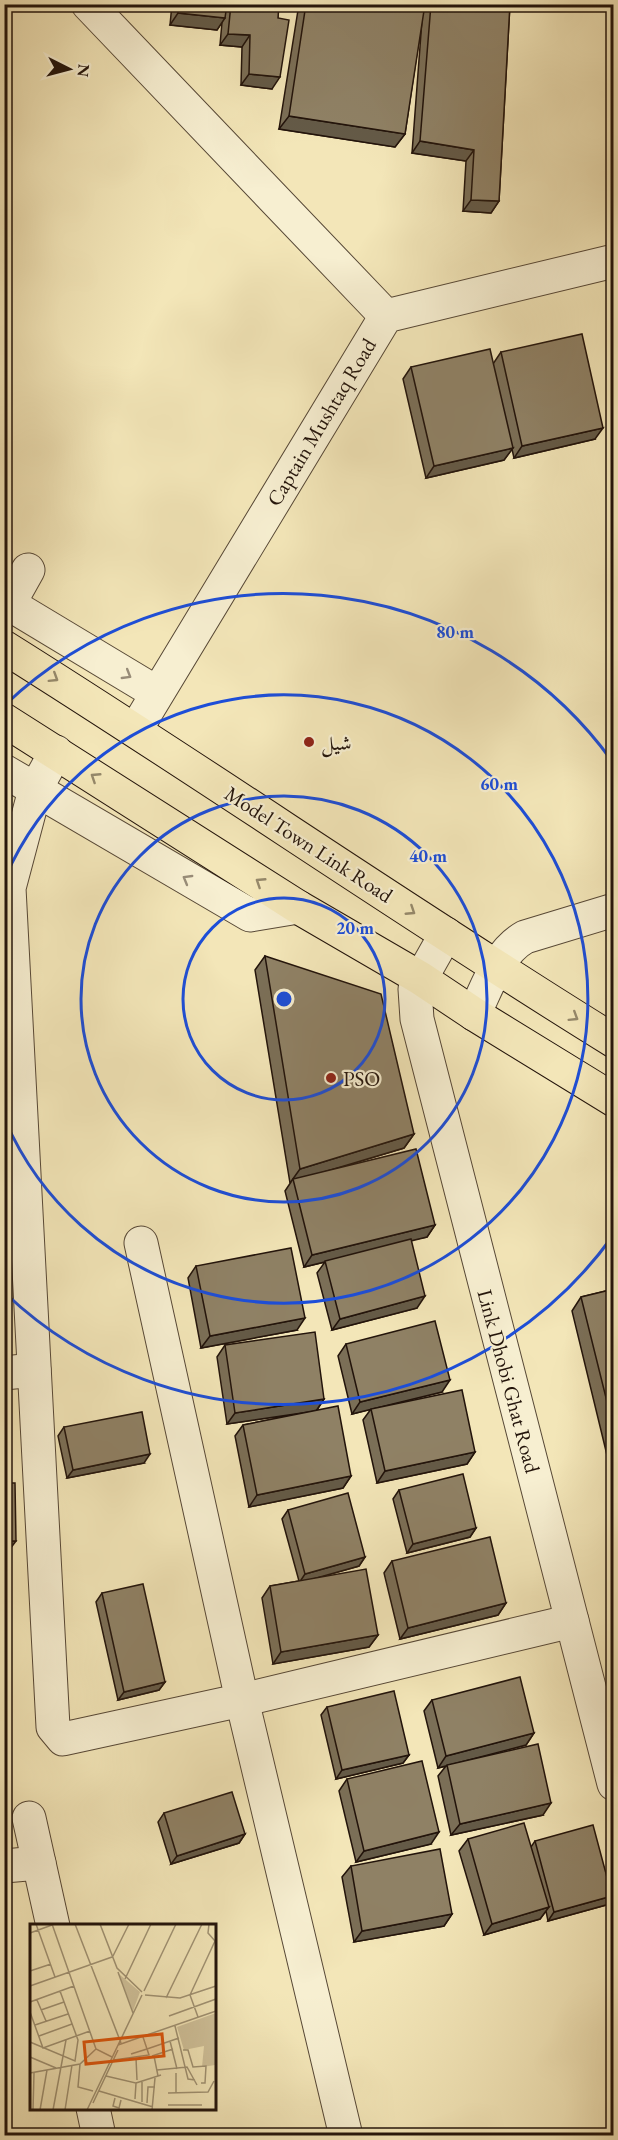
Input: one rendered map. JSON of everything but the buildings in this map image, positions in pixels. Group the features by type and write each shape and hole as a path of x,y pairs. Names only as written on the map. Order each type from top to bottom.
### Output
{"main road":[{"name":"Model Town Link Road","path":"4,647 136,729 496,968 614,1041"},
{"path":"4,720 298,907 420,978 614,1100"}],"street":[{"path":"88,4 386,316"},
{"name":"Captain Mushtaq Road","path":"136,729 386,316 614,261"},
{"path":"28,570 7,602 157,693"},
{"path":"56,752 35,790 9,888 19,1371 53,1727 63,1739 242,1700 572,1621"},
{"path":"4,771 250,915 298,907"},
{"path":"474,1014 496,968 518,941 614,910"},
{"path":"420,978 446,934"},
{"name":"Link Dhobi Ghat Road","path":"420,978 415,989 417,1019 614,1784"},
{"path":"141,1244 242,1700 346,2136"},
{"path":"29,1818 53,1924"},
{"path":"4,1866 39,1863"},
{"path":"93,2110 99,2136"}],"place":[{"name":"شیل","path":"309,742"},
{"name":"PSO","path":"331,1078"}]}
